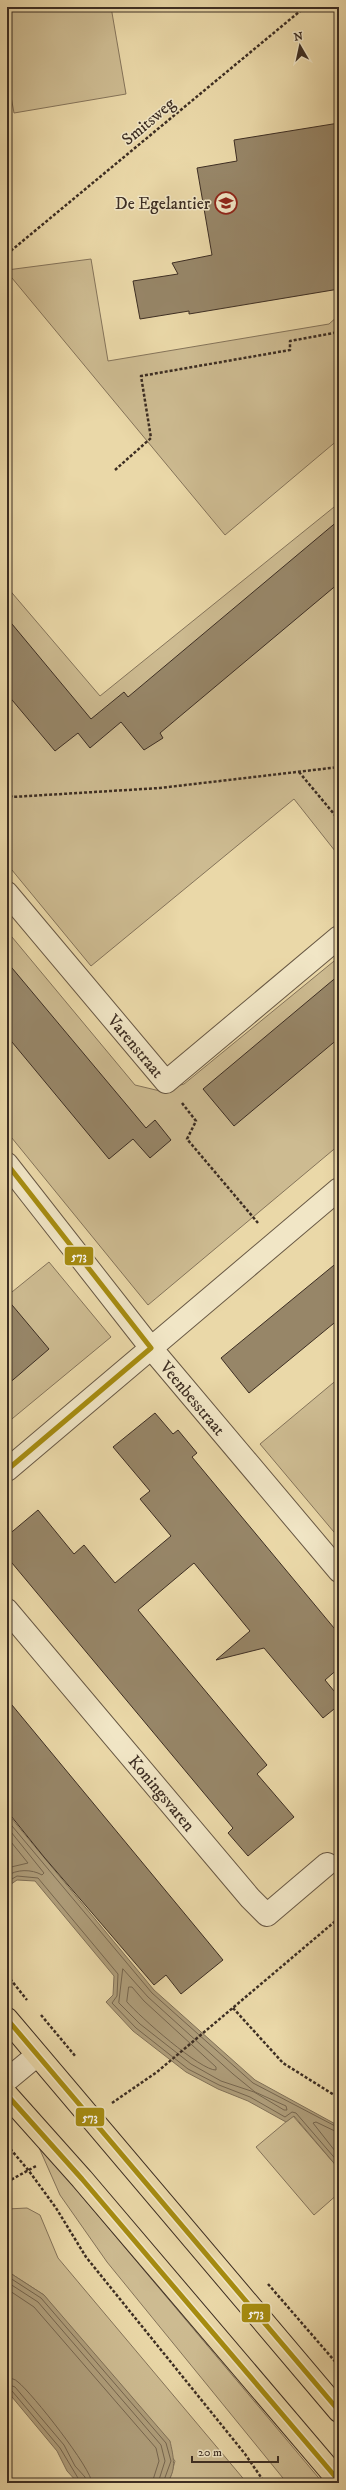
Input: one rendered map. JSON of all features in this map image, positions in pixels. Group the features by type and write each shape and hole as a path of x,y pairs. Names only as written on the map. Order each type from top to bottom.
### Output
{"main road":[{"path":"7,2019 36,2056 339,2411"},
{"path":"7,2095 82,2178 339,2481"}],"street":[{"name":"Varenstraat","path":"7,893 166,1082 339,937"},
{"name":"Veenbesstraat","path":"7,1164 151,1348 339,1571"},
{"path":"7,1470 339,1189"},
{"name":"Koningsvaren","path":"7,1610 250,1898 267,1915 327,1864"},
{"path":"7,2080 36,2056"}],"path":[{"name":"Smitsweg","path":"7,254 305,7"},
{"path":"115,470 151,438 141,376 290,350 290,341 339,332"},
{"path":"7,798 160,788 339,767"},
{"path":"299,772 339,820"},
{"path":"7,790 12,797"},
{"path":"166,1082 196,1121 187,1139 275,1243"},
{"path":"113,2103 157,2072 339,1918"},
{"path":"7,1975 25,1998"},
{"path":"232,2008 283,2063 339,2098"},
{"path":"7,2145 29,2171 56,2208 86,2257 245,2454 265,2483"},
{"path":"7,2182 29,2171"}],"shaded area":[{"path":"7,7 111,7 126,94 14,113 7,74"},
{"path":"91,259 108,361 329,324 339,315 339,439 225,535 7,272 7,270"},
{"path":"339,503 339,856 294,799 91,966 7,864 7,587 100,696"},
{"path":"7,931 135,1085 160,1091 184,1084 339,957 339,1145 148,1305 7,1132"},
{"path":"49,1262 111,1337 7,1423 7,1296"},
{"path":"339,1378 339,1538 260,1444"},
{"path":"293,2116 339,2169 339,2193 314,2215 256,2147"},
{"path":"37,2143 323,2483 287,2483 107,2262 60,2195"},
{"path":"27,2208 40,2215 58,2258 247,2483 173,2483 170,2479 175,2461 44,2295 7,2271 7,2209"}],"water":[{"path":"7,1813 154,1990 255,2080 339,2126 339,2169 294,2116 286,2122 248,2101 218,2089 186,2072 133,2031 106,2002 113,1995 114,1976 35,1881 17,1880 7,1887"},
{"path":"7,2271 44,2295 170,2441 174,2464 172,2474 165,2483 78,2483 67,2471 57,2451 7,2391"}],"building":[{"path":"339,123 339,289 189,314 189,311 140,319 133,281 178,274 172,263 212,255 197,168 237,161 234,140"},
{"path":"339,520 339,583 160,733 163,738 144,750 121,722 90,748 78,733 55,751 7,694 7,618 91,719 124,692 128,697"},
{"path":"7,962 146,1128 155,1120 171,1140 150,1158 133,1139 109,1159 7,1036"},
{"path":"339,975 339,1038 234,1126 203,1089"},
{"path":"339,1261 339,1319 249,1393 221,1358"},
{"path":"7,1299 49,1349 7,1385"},
{"path":"155,1413 173,1434 178,1430 197,1453 192,1457 339,1634 339,1668 325,1680 339,1697 339,1705 323,1718 264,1648 216,1660 250,1631 194,1563 138,1610 267,1765 257,1774 294,1817 248,1856 228,1833 233,1828 7,1557 7,1536 38,1510 74,1554 84,1545 115,1583 171,1536 140,1499 150,1491 113,1447"},
{"path":"7,1699 223,1960 181,1994 166,1975 154,1985 44,1857 7,1811"}],"transit line":[{"name":"573","path":"7,1164 151,1348"},
{"name":"573","path":"7,1470 151,1348"},
{"name":"573","path":"7,2019 339,2411"},
{"name":"573","path":"7,2095 82,2179 339,2481"}],"place":[{"name":"De Egelantier","path":"226,203"}]}
